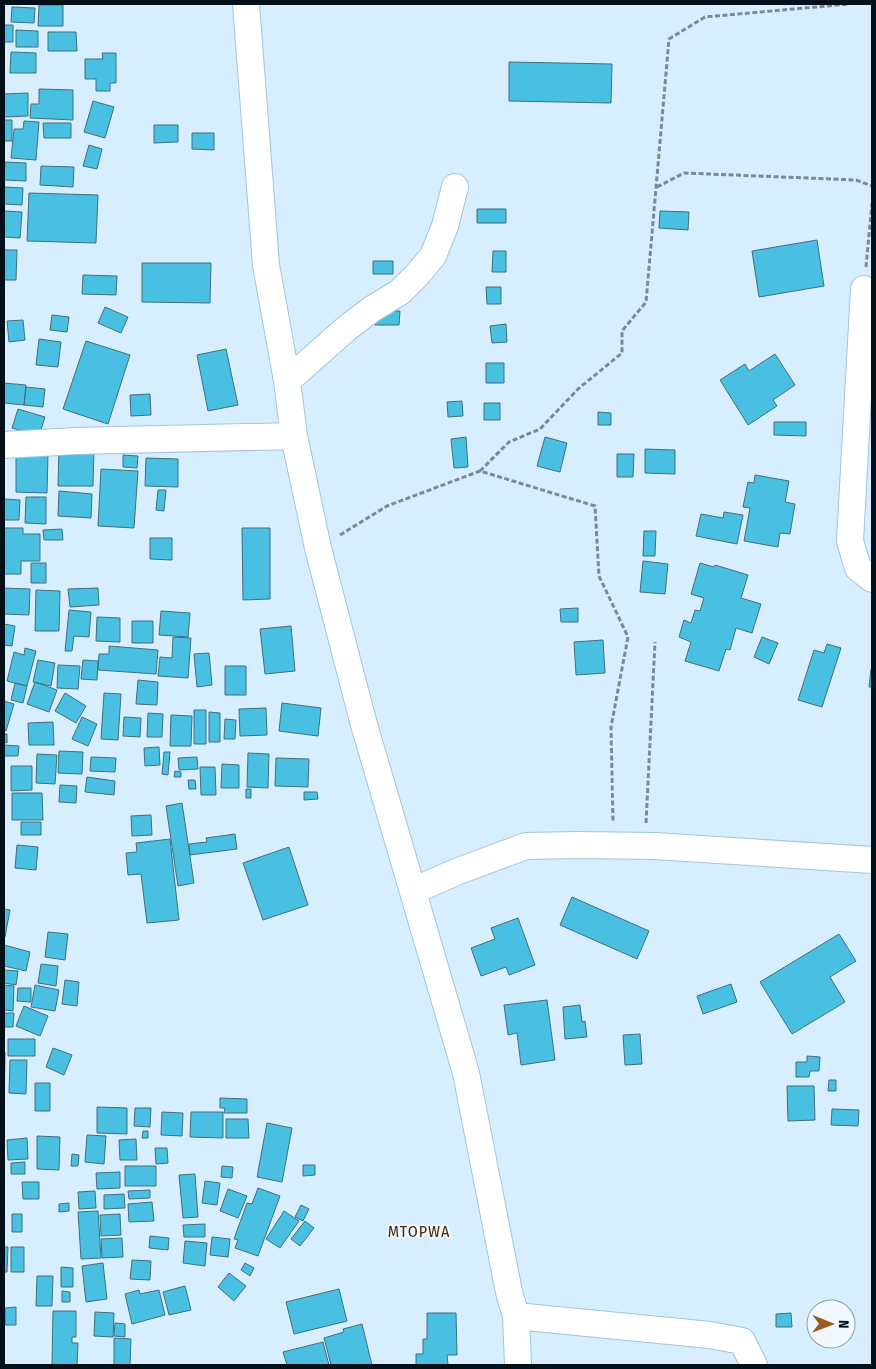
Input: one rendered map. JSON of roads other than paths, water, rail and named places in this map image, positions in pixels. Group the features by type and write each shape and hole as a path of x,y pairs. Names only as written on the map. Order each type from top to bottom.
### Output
{"street":[{"path":"246,4 266,265 287,381 294,436 318,548 363,721 466,1073 509,1292 516,1316 518,1365"},
{"path":"287,381 347,328 372,309 400,292 416,276 433,256 446,226 455,187"},
{"path":"864,289 850,541 858,568 872,579"},
{"path":"4,446 76,441 294,436"},
{"path":"413,891 456,872 526,846 645,846 872,860"},
{"path":"516,1316 710,1335 742,1341 754,1365"}],"district":[{"name":"MTOPWA","path":"419,1231"}]}
